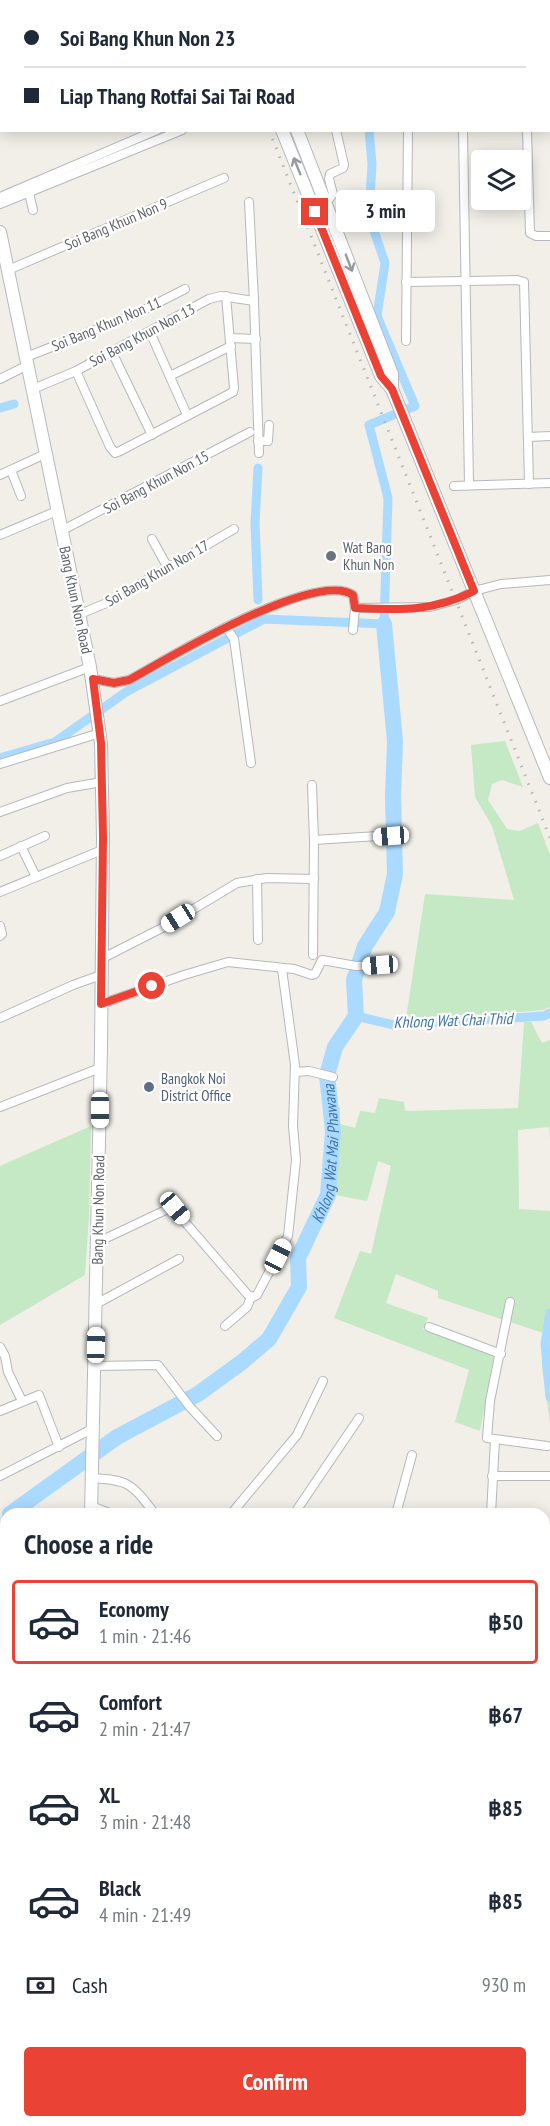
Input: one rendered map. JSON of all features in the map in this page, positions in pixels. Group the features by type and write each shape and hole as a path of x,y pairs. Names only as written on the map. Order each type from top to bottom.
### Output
{"street":[{"path":"0,197 152,132"},
{"path":"0,204 177,132"},
{"path":"283,132 392,389 550,778"},
{"path":"298,132 386,375"},
{"path":"324,200 329,199 333,194 330,174 343,168 344,165 336,132"},
{"path":"406,341 408,132"},
{"path":"463,132 469,485"},
{"path":"527,132 530,233 536,236 550,236"},
{"name":"Soi Bang Khun Non 9","path":"8,270 224,178"},
{"path":"29,193 33,210"},
{"path":"249,202 259,453"},
{"name":"Bang Khun Non Road","path":"0,232 2,254 8,270 33,389 92,673 99,718 102,782 101,1004 91,1508"},
{"path":"406,282 465,280 524,282 529,484"},
{"name":"Soi Bang Khun Non 11","path":"0,379 27,361 136,314 185,289"},
{"path":"76,371 113,451 117,453 232,392 234,388 226,296"},
{"name":"Soi Bang Khun Non 13","path":"33,389 76,371 208,299 226,296 254,300"},
{"path":"150,332 187,415"},
{"path":"170,376 230,342 256,339"},
{"path":"112,352 152,435"},
{"path":"258,426 280,424"},
{"path":"258,441 268,441 269,425"},
{"name":"Soi Bang Khun Non 15","path":"61,531 250,432"},
{"path":"528,437 550,436"},
{"path":"0,475 45,454"},
{"path":"11,470 21,496"},
{"path":"454,486 550,483"},
{"path":"0,535 57,511"},
{"name":"Soi Bang Khun Non 17","path":"80,614 109,602 234,530"},
{"path":"152,540 168,568"},
{"path":"355,608 430,608 456,600 474,591 501,584 550,580"},
{"path":"0,701 92,673 114,683 129,680 243,618 309,592 327,590 350,593 353,596 355,608 353,625"},
{"path":"226,627 234,639 250,763"},
{"path":"0,764 100,733"},
{"path":"0,812 67,788 102,782"},
{"path":"312,785 314,955"},
{"path":"0,856 45,836"},
{"path":"314,840 393,836"},
{"path":"21,846 36,878"},
{"path":"0,892 102,849"},
{"path":"101,960 162,928 231,885 257,879 314,879"},
{"path":"257,879 258,940"},
{"path":"0,926 2,934 0,936"},
{"path":"101,1004 228,962 294,969 312,975 315,974 322,960 356,966 380,965"},
{"path":"251,1297 258,1295 288,1236 296,1160 293,1126 294,1071 282,969"},
{"path":"0,1018 101,975"},
{"path":"0,1107 100,1068"},
{"path":"294,1071 309,1071 333,1077"},
{"path":"98,1242 172,1207 251,1297"},
{"path":"96,1304 179,1259"},
{"path":"225,1326 247,1307 251,1297"},
{"path":"491,1508 490,1401 510,1302"},
{"path":"429,1327 501,1354"},
{"path":"0,1347 5,1356 8,1372 22,1401"},
{"path":"95,1366 158,1365 190,1407 217,1436"},
{"path":"236,1508 297,1435 323,1381"},
{"path":"0,1412 37,1394 42,1397 59,1447"},
{"path":"298,1508 359,1418"},
{"path":"0,1476 94,1428"},
{"path":"491,1439 547,1446"},
{"path":"398,1508 412,1455"},
{"path":"492,1476 550,1476"},
{"path":"92,1478 114,1479 129,1484 135,1488 150,1508"}],"green space":[{"path":"505,741 523,787 502,780 492,784 488,800 507,829 520,831 538,823 550,855 550,1007 543,1010 508,1013 406,1018 425,894 514,900 492,826 475,797 471,745"},
{"path":"524,1022 531,1022 542,1043 550,1040 550,1138 549,1127 518,1130 519,1209 550,1211 550,1423 542,1368 543,1333 438,1298 438,1291 396,1274 386,1303 428,1318 423,1329 494,1355 480,1431 455,1422 469,1370 334,1318 360,1251 371,1254 391,1166 378,1161 367,1201 330,1194 327,1107 340,1107 340,1124 355,1128 360,1111 375,1113 379,1098 404,1102 405,1111 518,1108"},
{"path":"91,1126 85,1275 0,1325 0,1166"}],"waterway":[{"path":"0,758 55,742 126,692 264,619 384,624 388,498 369,425 415,406 377,316 385,263 369,216 372,164 369,132"},
{"path":"0,408 14,404"},
{"path":"258,468 255,523 258,600"},
{"name":"Khlong Wat Mai Phawana","path":"18,1508 117,1437 198,1394 242,1362 269,1339 299,1287 298,1258 328,1195 333,1131 327,1075 335,1047 356,1016 354,980 365,946 387,912 395,874 393,797 395,741 384,624"},
{"name":"Khlong Wat Chai Thid","path":"356,1016 394,1025 544,1016 550,1013"},
{"path":"550,1313 545,1344 550,1397"}],"railway":[{"path":"270,132 550,838"}],"place":[{"name":"Wat Bang Khun Non","path":"331,556"},
{"name":"Bangkok Noi District Office","path":"149,1087"}],"route":[{"path":"152,986 101,1004 103,837 101,743 93,679 114,683 129,680 243,618 309,592 327,590 349,592 353,595 355,608 381,609 430,608 456,600 474,591 392,389 381,376 315,212"}]}
